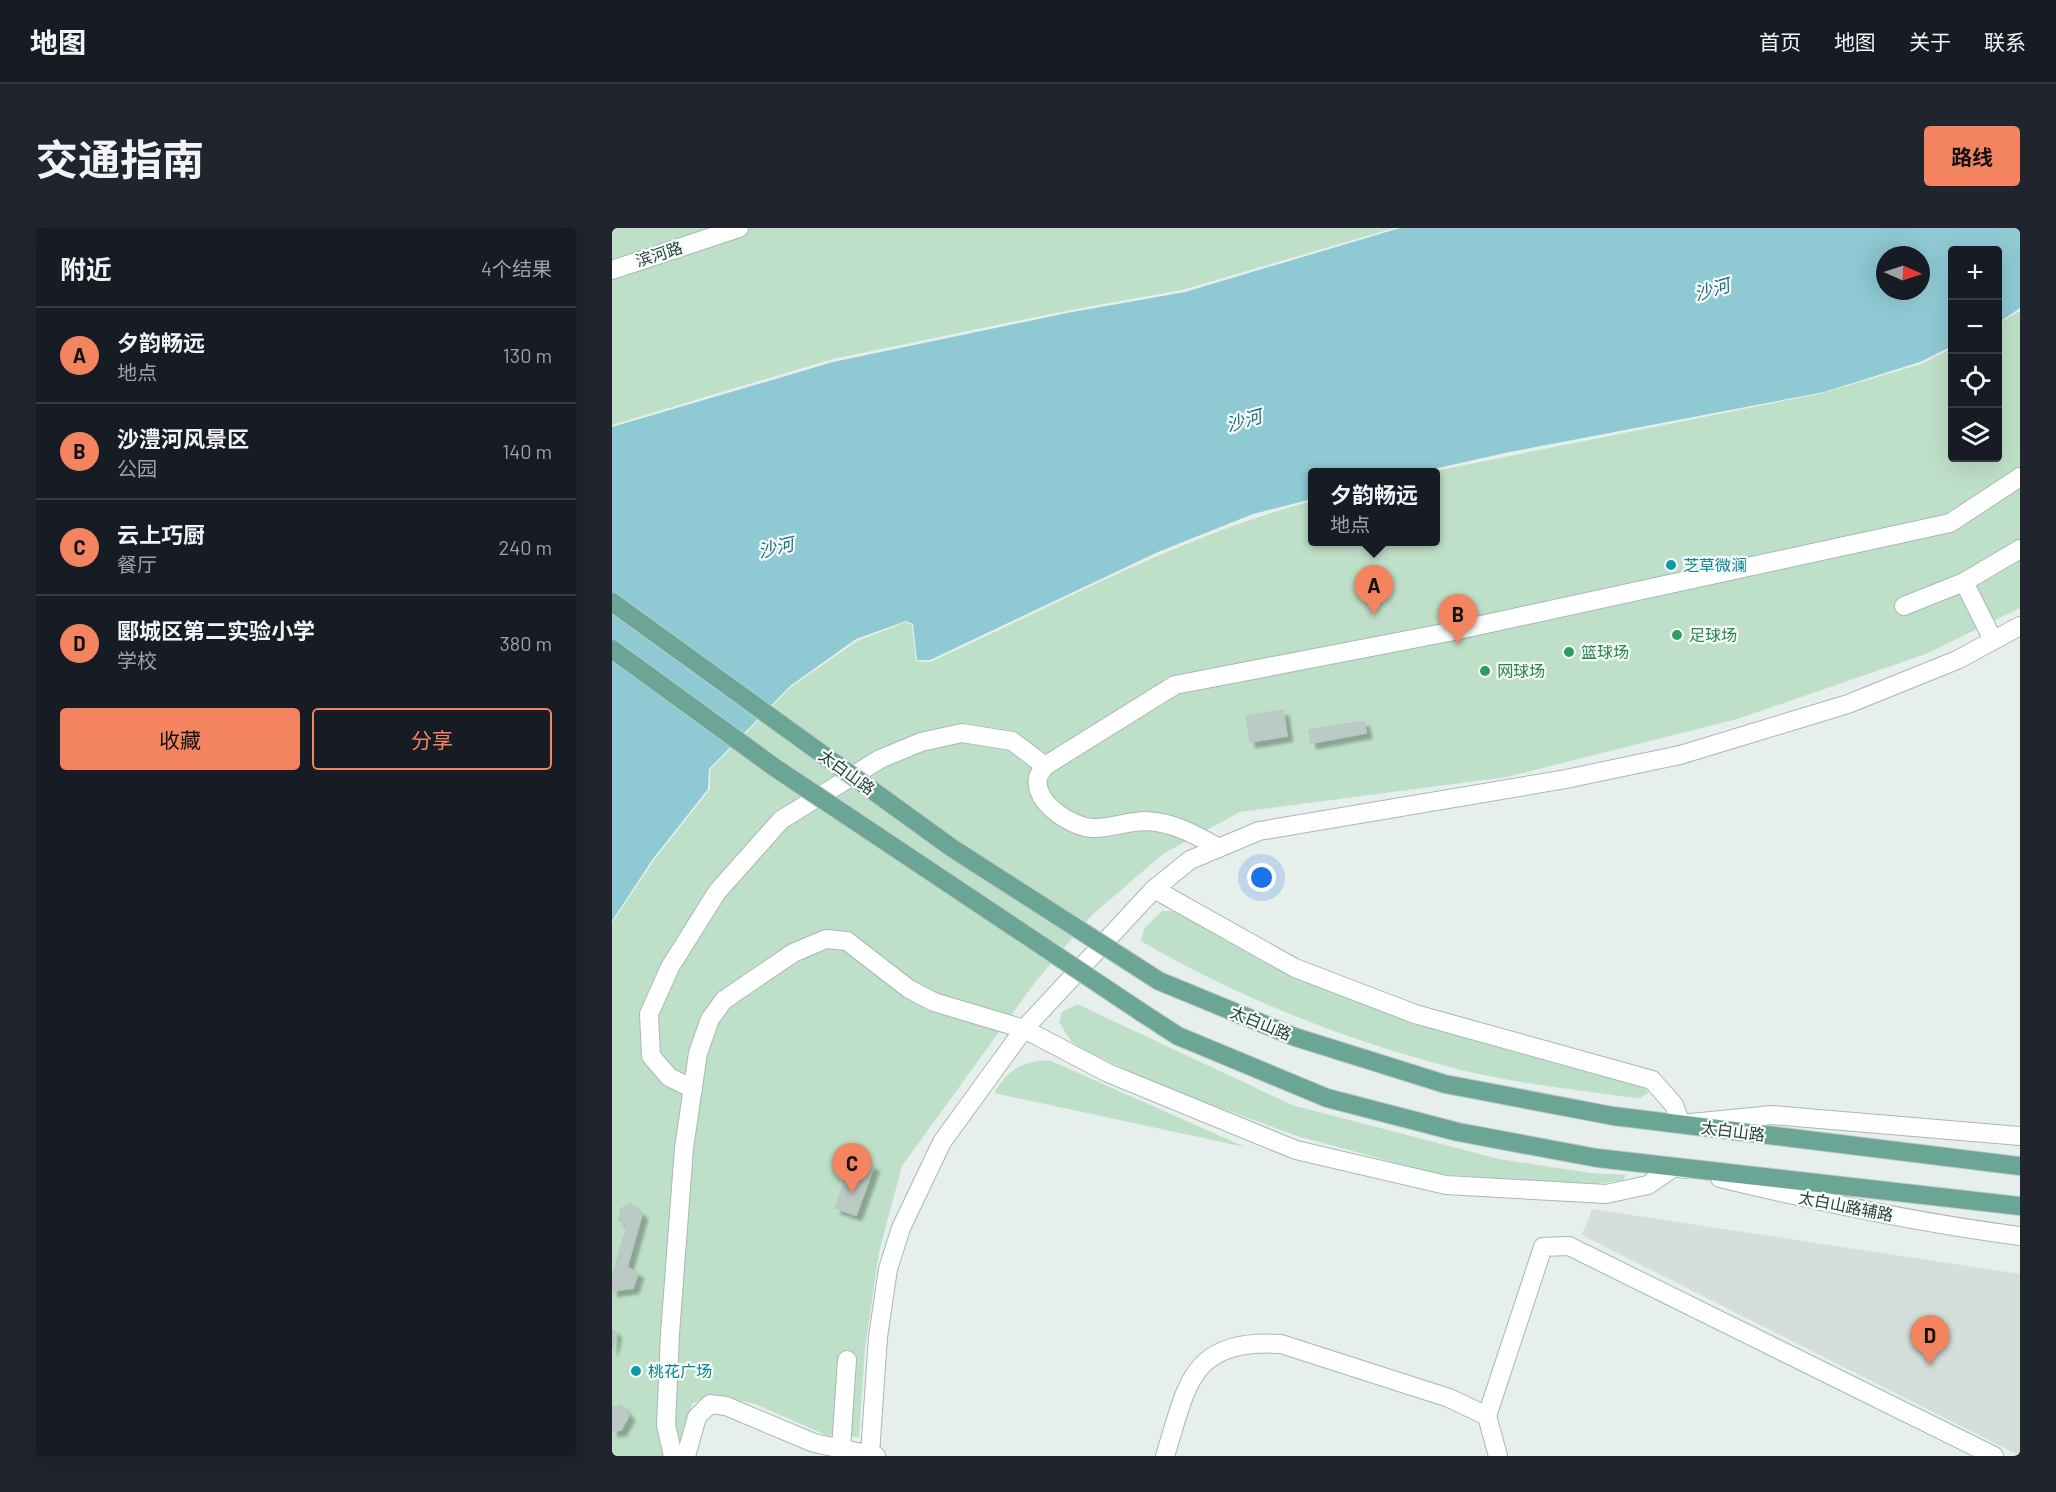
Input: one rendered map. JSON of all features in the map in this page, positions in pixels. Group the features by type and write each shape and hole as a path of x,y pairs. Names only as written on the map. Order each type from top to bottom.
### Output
{"main road":[{"name":"太白山路","path":"612,602 952,848 1159,981 1295,1037 1445,1084 1613,1116 2020,1166"},
{"path":"612,649 774,767 1178,1036 1327,1098 1458,1132 1597,1158 2020,1206"}],"street":[{"name":"滨河路","path":"612,270 739,228"},
{"path":"1218,848 1183,828 1146,821 1092,829 1069,822 1046,804 1038,786 1038,777 1045,766 1175,685 1449,632 1950,523 2020,477"},
{"path":"1904,606 1964,582 2020,549"},
{"path":"1964,582 1993,640"},
{"path":"686,1456 697,1417 710,1404 726,1406 814,1443 873,1455 880,1325 888,1269 901,1228 942,1142 1024,1029 1154,889 1190,860 1259,831 1566,779 1680,755 1848,704 1957,660 2020,626"},
{"path":"693,1089 669,1077 651,1056 649,1014 670,967 717,892 781,820 880,759 921,742 962,733 1012,741 1045,766"},
{"path":"1154,889 1306,972 1415,1014 1652,1080 1674,1105 1681,1124 1772,1115 2020,1136"},
{"path":"673,1456 666,1425 670,1334 684,1148 698,1053 710,1019 724,1000 793,953 826,939 847,941 909,989 934,1002 1024,1029 1108,1073 1296,1150 1446,1185 1606,1194 1648,1185 1674,1167"},
{"name":"太白山路辅路","path":"1674,1167 1783,1193 1971,1230 2020,1236"},
{"path":"1498,1456 1487,1416 1544,1248 1569,1246 1994,1456"},
{"path":"1165,1456 1188,1382 1208,1357 1256,1343 1281,1344 1449,1398 1487,1416"},
{"path":"841,1448 847,1360"}],"shaded area":[{"path":"1592,1209 2020,1274 2020,1456 1582,1235"}],"green space":[{"path":"612,228 1394,228 1182,290 1065,311 833,359 612,425"},
{"path":"2020,311 2020,608 1926,654 1737,719 1507,777 1240,812 1163,854 1092,915 1036,981 902,1166 879,1252 865,1348 859,1437 826,1435 755,1404 711,1394 692,1404 679,1456 612,1456 612,923 654,860 710,789 710,770 791,687 857,641 906,622 912,625 916,661 930,662 1165,553 1214,533 1308,502 1308,546 1440,546 1440,470 1823,393 1921,364 1948,350 1948,462 2002,462 2002,322"},
{"path":"1162,911 1177,911 1384,1011 1465,1038 1593,1074 1637,1083 1649,1092 1640,1098 1628,1097 1499,1078 1416,1058 1334,1031 1255,999 1178,962 1141,941 1144,929"},
{"path":"1077,1004 1292,1105 1499,1159 1590,1173 1626,1175 1623,1180 1589,1185 1437,1174 1297,1136 1169,1089 1082,1049 1071,1041 1059,1022 1062,1012"},
{"path":"1049,1060 1245,1147 994,1093 1005,1078 1017,1068"}],"water":[{"name":"沙河","path":"1400,228 2020,228 2020,308 2002,320 2002,246 1948,246 1948,348 1920,362 1824,392 1438,468 1308,468 1308,500 1253,514 1158,552 930,660 917,660 913,624 906,621 856,639 790,686 709,769 708,789 652,860 612,921 612,427 833,362 1067,313 1185,292"}],"building":[{"path":"1283,710 1287,736 1250,742 1246,716"},
{"path":"1364,721 1366,733 1311,743 1309,730"},
{"path":"861,1161 874,1166 856,1215 835,1208 846,1179 856,1174"},
{"path":"630,1203 642,1214 627,1267 638,1273 633,1288 612,1291 612,1278 627,1226 619,1220 621,1209"},
{"path":"612,1329 616,1333 612,1350"},
{"path":"621,1405 629,1415 621,1430 612,1431 612,1407"}],"place":[{"name":"芝草微澜","path":"1671,565"},
{"name":"夕韵畅远","path":"1374,615"},
{"name":"足球场","path":"1677,635"},
{"name":"沙澧河风景区","path":"1458,644"},
{"name":"篮球场","path":"1569,652"},
{"name":"网球场","path":"1485,671"},
{"name":"云上巧厨","path":"852,1193"},
{"name":"郾城区第二实验小学","path":"1930,1365"},
{"name":"桃花广场","path":"636,1371"}]}
